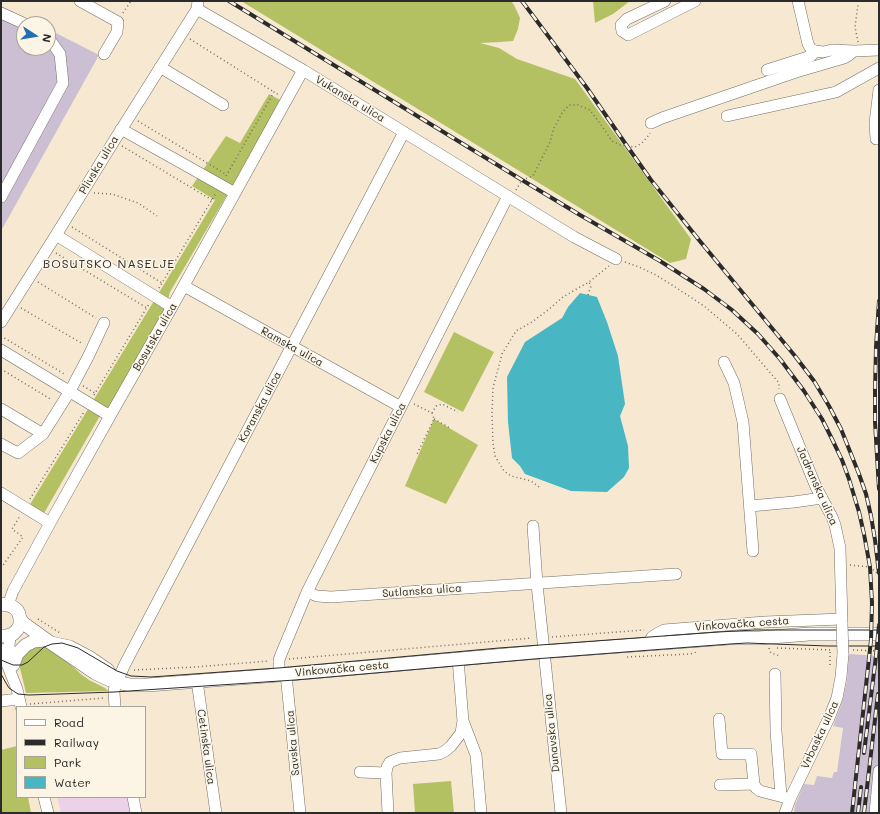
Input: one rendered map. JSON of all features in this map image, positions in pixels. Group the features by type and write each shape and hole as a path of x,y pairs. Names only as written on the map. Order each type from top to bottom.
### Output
{"main road":[{"name":"Vinkovačka cesta","path":"3,604 13,607 17,610 23,623 95,673 116,682 136,685 729,638 761,643 796,641 879,643"},
{"path":"8,635 17,630 20,625 20,619"},
{"name":"Vinkovačka cesta","path":"8,635 21,632 46,640"},
{"name":"Vinkovačka cesta","path":"761,643 803,634 879,634"},
{"path":"14,665 18,654 26,645 34,641 46,640"}],"street":[{"path":"80,1 118,22 117,32 104,54"},
{"path":"664,1 626,18 621,25 622,31 628,35 695,1"},
{"path":"798,1 808,44 811,49 823,52 832,50 879,50"},
{"name":"Plivska ulica","path":"1,322 130,116 197,5"},
{"name":"Vukanska ulica","path":"197,5 574,237 616,259"},
{"path":"1,13 16,20"},
{"path":"1,197 63,83 60,54 56,48"},
{"path":"768,70 811,56 815,51"},
{"path":"651,123 796,72 844,58 858,51"},
{"path":"160,67 223,105"},
{"path":"727,116 836,92 879,68"},
{"name":"Bosutska ulica","path":"3,604 13,591 303,70"},
{"path":"876,139 875,123 879,90"},
{"path":"121,129 235,193"},
{"name":"Koranska ulica","path":"116,682 124,664 404,132"},
{"name":"Kupska ulica","path":"283,674 279,660 307,592 508,196"},
{"path":"56,235 172,307"},
{"name":"Ramska ulica","path":"184,286 292,346 403,404"},
{"path":"1,444 18,453 43,434 70,391 104,324"},
{"path":"1,350 110,416"},
{"path":"724,362 734,383 743,422 753,551"},
{"name":"Jadranska ulica","path":"780,399 816,487 835,525 840,548 842,622"},
{"path":"1,409 43,434"},
{"path":"1,493 50,523"},
{"path":"750,506 822,498"},
{"path":"533,526 537,584 551,652"},
{"name":"Sutlanska ulica","path":"307,592 318,596 331,597 676,574"},
{"name":"Vinkovačka cesta","path":"648,644 652,637 664,630 765,622 842,622"},
{"name":"Vrbaska ulica","path":"785,813 785,798 829,718 837,698 844,651 842,622"},
{"path":"8,635 19,698"},
{"path":"1,649 19,698"},
{"name":"Dunavska ulica","path":"551,652 561,813"},
{"path":"458,659 463,721 476,755 481,813"},
{"name":"Savska ulica","path":"283,674 300,813"},
{"path":"719,719 722,754 751,754 754,784 756,788 760,791 785,798 776,731 775,674"},
{"name":"Cetinska ulica","path":"197,681 216,813"},
{"path":"115,706 114,692 116,682"},
{"path":"1,701 19,698"},
{"path":"388,813 386,773 390,762 400,758 439,754 445,751 454,743 460,733 463,721"},
{"path":"454,743 461,742 472,745"},
{"path":"875,813 879,771"},
{"path":"360,772 386,773"},
{"path":"720,786 754,784"},
{"path":"44,798 48,813"},
{"path":"133,798 136,813"}],"path":[{"path":"118,22 131,1"},
{"path":"858,4 855,27 858,51"},
{"path":"181,33 286,101"},
{"path":"1,568 23,537 12,529 227,175 274,92"},
{"path":"508,196 516,190 522,180 533,176 550,142 554,128 562,113 569,106 578,105 590,110 612,141 620,145 635,147 642,143 649,135 651,123"},
{"path":"130,116 227,175"},
{"path":"114,141 212,200"},
{"path":"82,192 112,194 138,203 157,216"},
{"path":"64,222 162,282"},
{"path":"48,248 147,308"},
{"path":"539,487 532,481 511,476 504,471 495,456 492,413 493,388 502,354 516,331 532,322 563,297 590,282 616,259 639,267 672,285 704,306 737,334 778,383 780,399"},
{"path":"30,277 104,324"},
{"path":"588,295 591,286 590,282"},
{"path":"13,303 92,349"},
{"path":"1,336 95,393"},
{"path":"1,369 61,405"},
{"path":"403,404 432,414"},
{"path":"450,428 434,420 432,414 436,406 442,404 458,412"},
{"path":"417,454 434,420"},
{"path":"840,564 870,567 879,575"},
{"path":"551,652 557,636 644,630"},
{"path":"761,643 769,648 771,653 780,656"},
{"path":"777,648 879,651"},
{"path":"830,650 830,666"},
{"path":"620,658 690,654 698,651"}],"shaded area":[{"path":"1,6 22,16 16,16 16,56 56,56 56,33 99,55 1,231"},
{"path":"849,654 879,656 879,813 794,813 795,805 804,784 814,785 817,776 832,778 834,772 837,772 843,728 833,726 842,703 847,681"},
{"path":"57,798 127,798 131,813 61,813"}],"green space":[{"path":"241,1 511,1 520,18 518,29 513,41 480,43 499,48 517,59 575,79 691,239 686,259 670,263"},
{"path":"593,1 630,1 613,14 595,23"},
{"path":"269,94 282,101 170,292 165,312 110,407 105,407 43,515 29,506 215,200 192,186 226,136 240,143"},
{"path":"454,332 494,352 463,412 424,392"},
{"path":"434,419 478,445 446,504 405,486"},
{"path":"41,645 51,650 69,663 89,680 108,691 26,693 19,660 29,649"},
{"path":"16,746 16,798 28,798 31,813 1,813 1,750"},
{"path":"451,781 454,813 415,813 413,784"}],"water":[{"path":"580,293 597,297 618,356 625,404 620,416 628,446 629,468 624,477 607,492 571,491 525,474 512,458 508,422 507,377 525,342 562,318 568,307"}],"tram line":[{"path":"1,660 13,665 22,665 28,662 44,647 62,643 78,648 117,671 131,676 151,677 278,668 499,648 718,632 755,630 879,630"},
{"path":"1,674 9,688 18,694 29,695 114,692 295,680 534,659 747,643 879,646"}],"railway":[{"path":"229,1 704,289 732,310 758,334 780,359 804,391 822,419 842,460 859,512 870,567 872,603 871,640 852,813"},
{"path":"522,1 587,88 651,180 814,381 841,429 866,494 875,540 879,573"},
{"path":"879,301 875,391 875,422 879,489"},
{"path":"864,753 879,625"},
{"path":"864,813 878,694"},
{"path":"858,813 861,787"}],"district":[{"name":"BOSUTSKO NASELJE","path":"109,264"}]}
